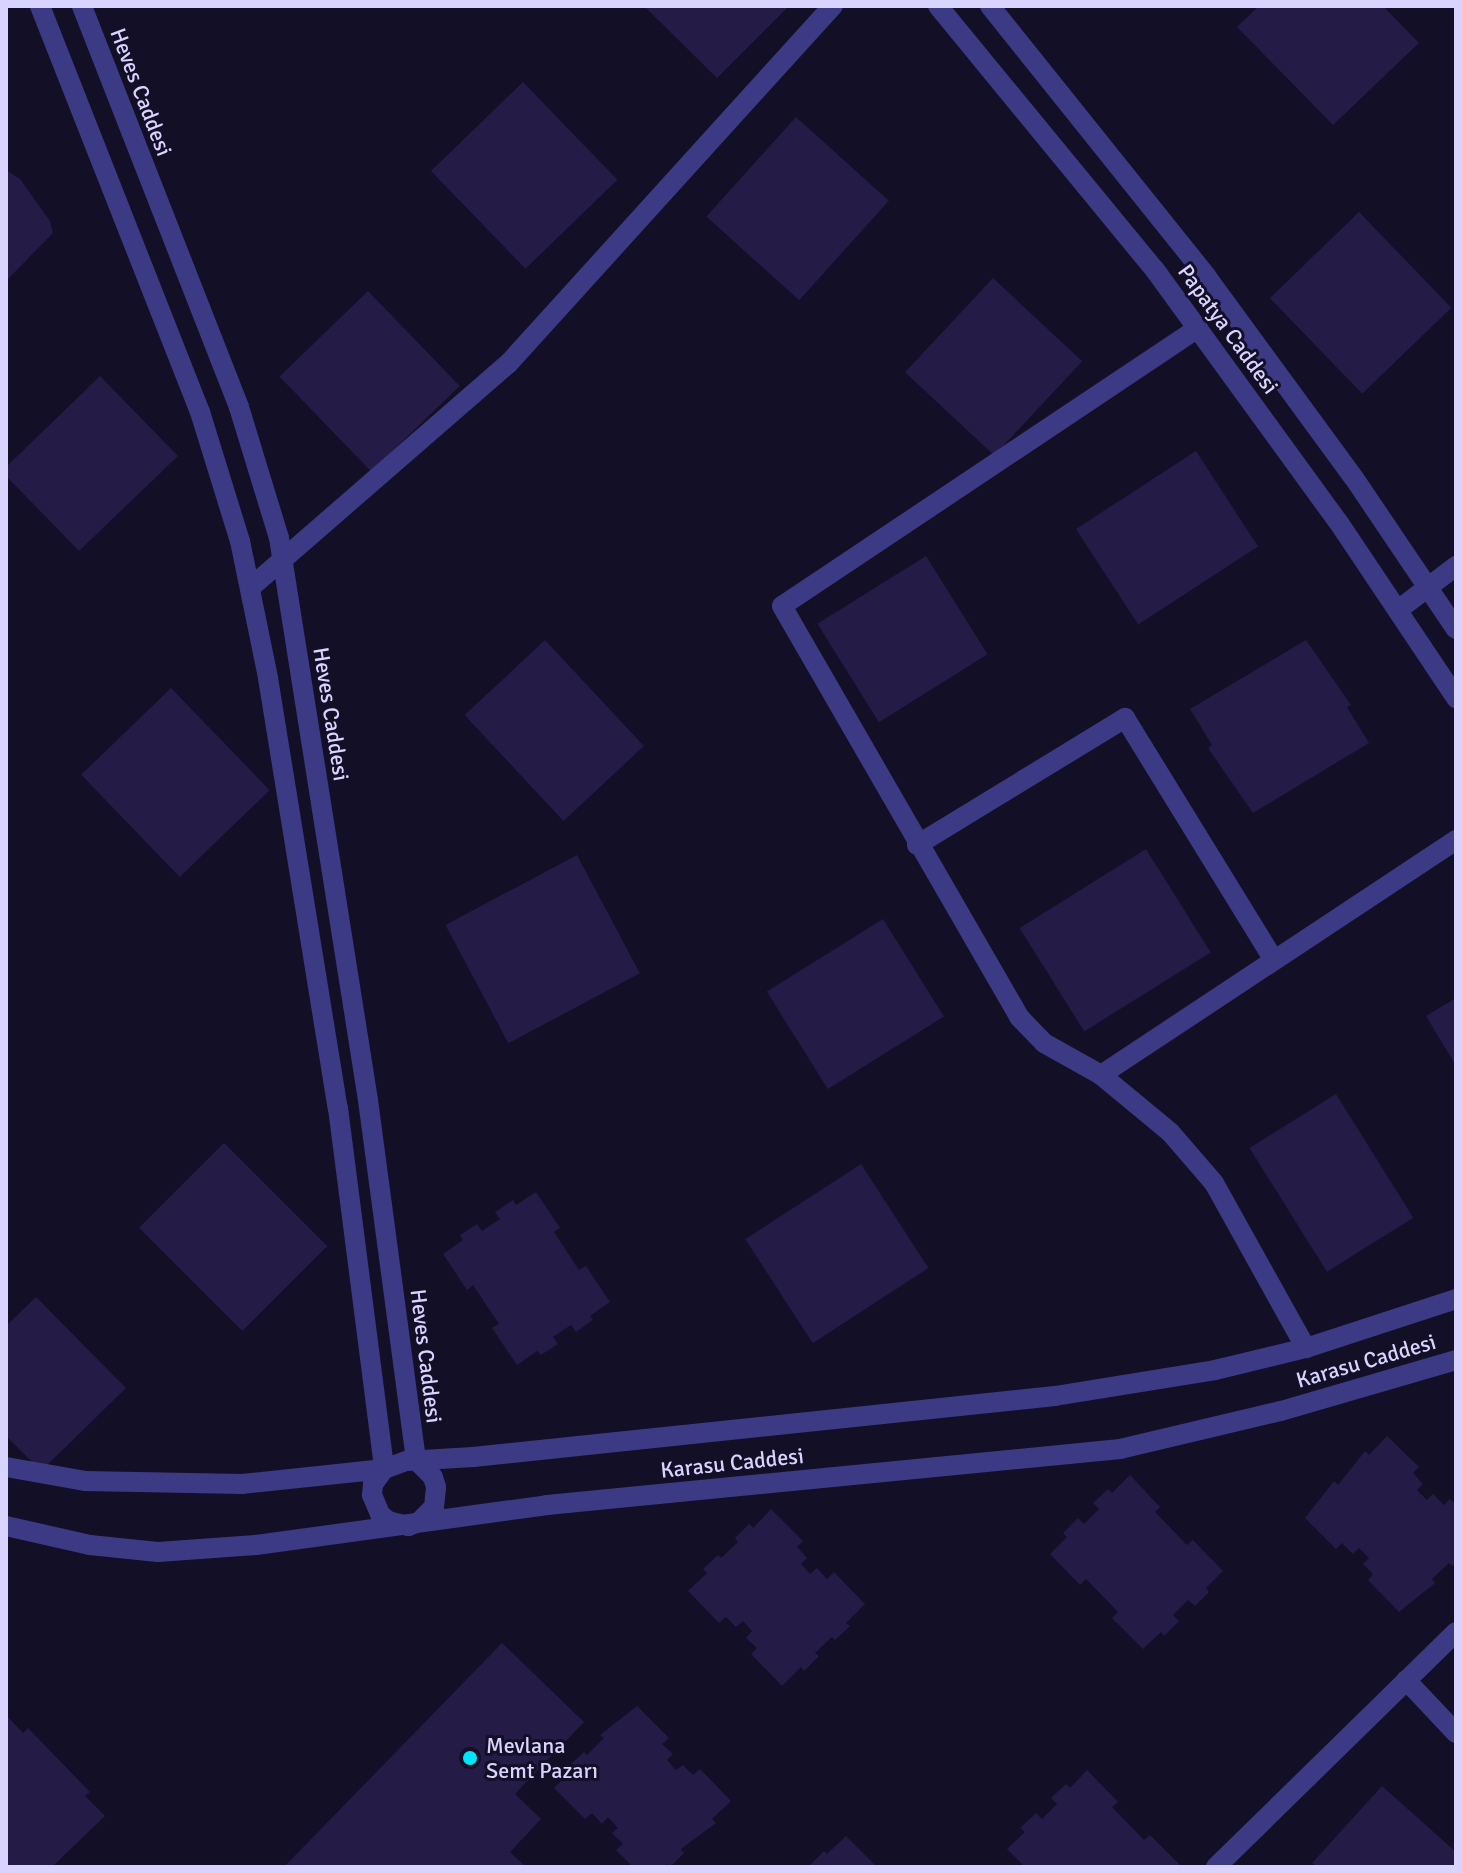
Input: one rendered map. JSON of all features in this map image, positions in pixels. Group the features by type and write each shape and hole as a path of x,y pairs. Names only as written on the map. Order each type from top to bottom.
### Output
{"street":[{"path":"40,6 200,412 240,541 311,927 384,1469 373,1484 375,1505 388,1521 408,1526 427,1516 437,1497 433,1477 416,1460"},
{"name":"Heves Caddesi","path":"82,6 239,407 283,560 368,1100 416,1460"},
{"path":"250,588 508,364 833,6"},
{"name":"Papatya Caddesi","path":"938,6 1110,213 1198,328 1398,610 1456,698"},
{"name":"Papatya Caddesi","path":"990,6 1206,276 1313,421 1456,629"},
{"path":"1198,328 782,606 917,845 1019,1017 1044,1043 1101,1075 1170,1132 1214,1183 1306,1348"},
{"path":"1398,610 1456,566"},
{"path":"917,845 1125,718 1273,959"},
{"path":"1101,1075 1456,840"},
{"name":"Karasu Caddesi","path":"6,1467 85,1481 242,1484 384,1469 395,1463 416,1460 1055,1396 1202,1373 1306,1348 1456,1299"},
{"name":"Karasu Caddesi","path":"6,1526 90,1545 158,1552 256,1545 532,1507 1120,1449 1281,1411 1456,1360"},
{"path":"1216,1867 1456,1632"},
{"path":"1406,1680 1456,1733"}],"building":[{"path":"644,6 789,6 717,78"},
{"path":"1259,6 1383,6 1419,43 1333,125 1237,27"},
{"path":"523,82 617,180 525,269 431,171"},
{"path":"796,117 889,201 799,300 706,217"},
{"path":"6,170 20,179 50,221 53,233 6,281"},
{"path":"1359,212 1451,308 1362,394 1270,298"},
{"path":"993,278 1082,361 994,456 905,372"},
{"path":"368,291 460,386 371,471 280,376"},
{"path":"100,376 178,456 79,551 6,476 6,467"},
{"path":"1196,451 1258,547 1138,624 1076,529"},
{"path":"926,556 987,654 879,722 817,624"},
{"path":"545,640 644,746 563,821 465,715"},
{"path":"1306,640 1351,705 1347,707 1369,743 1253,813 1208,748 1212,745 1190,709"},
{"path":"171,688 270,790 180,877 81,775"},
{"path":"1146,849 1211,952 1084,1031 1020,928"},
{"path":"577,855 640,973 508,1043 445,925"},
{"path":"883,919 944,1017 828,1089 767,992"},
{"path":"1456,998 1456,1066 1426,1016"},
{"path":"1336,1094 1413,1218 1327,1272 1249,1148"},
{"path":"224,1143 327,1246 242,1331 139,1228"},
{"path":"861,1164 929,1268 813,1343 745,1239"},
{"path":"536,1192 560,1228 554,1232 579,1270 586,1266 610,1302 590,1316 593,1320 576,1332 571,1325 553,1337 558,1344 541,1355 537,1351 517,1365 492,1328 499,1324 473,1285 467,1290 443,1254 463,1240 460,1235 477,1224 482,1231 500,1219 495,1212 513,1200 516,1205"},
{"path":"36,1297 126,1388 41,1471 6,1436 6,1326"},
{"path":"1387,1436 1419,1467 1413,1473 1423,1484 1417,1490 1427,1500 1433,1494 1444,1505 1450,1499 1456,1505 1456,1562 1452,1566 1449,1563 1432,1579 1435,1583 1399,1612 1368,1580 1373,1574 1363,1564 1369,1558 1359,1548 1353,1554 1342,1543 1336,1549 1305,1518 1334,1481 1338,1485 1365,1451 1369,1455"},
{"path":"1130,1475 1160,1507 1155,1512 1187,1545 1193,1540 1223,1571 1206,1588 1209,1592 1195,1606 1188,1600 1173,1615 1179,1621 1164,1636 1161,1632 1143,1649 1112,1618 1118,1612 1086,1579 1080,1585 1050,1554 1067,1537 1063,1533 1078,1518 1084,1524 1099,1509 1093,1503 1108,1489 1112,1493"},
{"path":"771,1509 803,1541 797,1547 807,1558 801,1564 810,1574 817,1568 827,1579 834,1572 865,1604 846,1623 850,1626 835,1640 832,1637 815,1653 819,1656 804,1671 801,1667 782,1686 751,1654 757,1648 746,1638 752,1631 743,1621 736,1627 726,1617 719,1623 688,1591 707,1573 703,1569 718,1555 721,1558 738,1542 735,1538 749,1524 753,1528"},
{"name":"Mevlana Semt Pazarı","path":"502,1643 584,1722 515,1794 541,1819 510,1852 526,1867 284,1867"},
{"path":"637,1706 669,1738 662,1744 673,1754 667,1760 676,1770 683,1765 693,1775 700,1769 731,1801 712,1819 716,1823 681,1849 684,1853 670,1867 667,1864 663,1867 633,1867 616,1850 623,1844 612,1833 618,1828 608,1817 602,1824 592,1813 585,1819 554,1788 573,1769 569,1766 584,1752 587,1755 604,1738 600,1735"},
{"path":"6,1715 23,1733 28,1728 90,1792 85,1796 105,1816 52,1867 6,1867"},
{"path":"1087,1770 1118,1802 1112,1807 1144,1840 1150,1835 1182,1867 1025,1867 1007,1849 1025,1832 1020,1828 1036,1813 1042,1819 1057,1804 1051,1798 1066,1784 1070,1788"},
{"path":"1382,1786 1456,1852 1456,1867 1317,1867 1312,1863"},
{"path":"846,1836 877,1867 810,1865 824,1851 827,1854"}],"place":[{"name":"Mevlana Semt Pazarı","path":"470,1758"}]}
